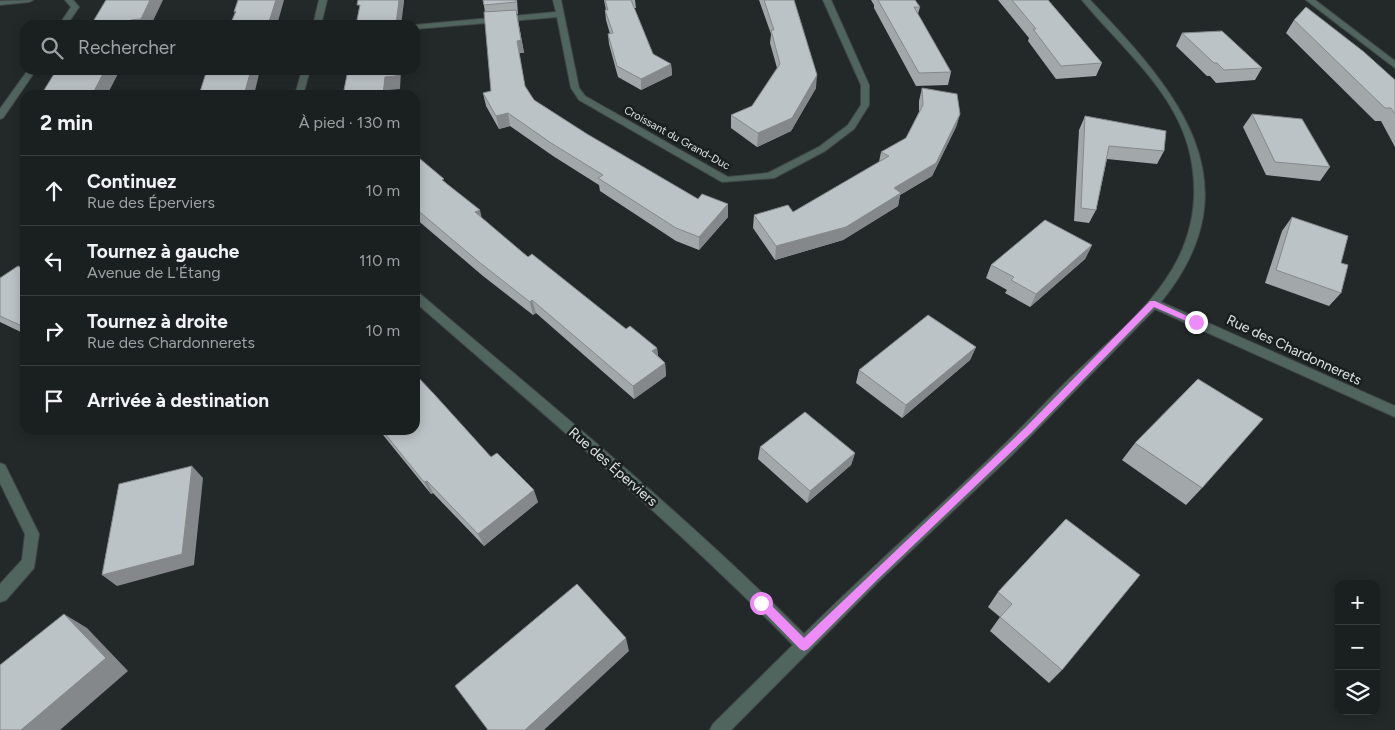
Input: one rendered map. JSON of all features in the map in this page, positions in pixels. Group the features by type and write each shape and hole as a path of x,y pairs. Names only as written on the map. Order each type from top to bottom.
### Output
{"street":[{"path":"0,3 29,0"},
{"path":"66,20 74,7 69,0"},
{"path":"318,20 323,0"},
{"name":"Croissant du Grand-Duc","path":"557,0 575,88 582,98 726,180 770,176 822,149 852,126 865,105 865,85 828,0"},
{"path":"719,730 874,576 1028,430 1152,303 1172,278 1187,250 1196,226 1200,190 1196,159 1179,112 1164,89 1086,0"},
{"path":"1310,0 1395,65"},
{"path":"420,27 560,14"},
{"path":"0,116 29,75"},
{"path":"300,90 305,75"},
{"name":"Rue des Éperviers","path":"420,300 654,502 744,584 804,646"},
{"name":"Rue des Chardonnerets","path":"1152,303 1395,412"},
{"path":"0,469 32,534 29,563 0,595"}],"building":[{"path":"106,0 150,0 141,19 94,20"},
{"path":"238,0 276,0 270,20 232,20 236,11 234,12"},
{"path":"358,0 399,0 397,20 357,20 360,5 357,5"},
{"path":"483,0 516,0 516,2 484,5"},
{"path":"605,0 631,0 653,54 671,64 641,79 617,66 608,34 613,33 605,10 608,10"},
{"path":"764,0 794,0 817,75 792,118 758,133 731,115 752,106 780,64 771,30 774,30"},
{"path":"878,0 915,0 920,7 914,7 951,72 919,73"},
{"path":"1012,0 1048,0 1102,63 1061,66 1033,29 1036,29"},
{"path":"1306,7 1364,52 1395,80 1395,114 1391,108 1385,108 1294,20"},
{"path":"516,10 521,40 517,41 525,86 534,100 587,134 698,199 702,194 728,204 699,237 676,228 598,178 603,175 551,143 508,113 496,116 483,93 491,91 484,12"},
{"path":"1222,31 1262,68 1224,70 1182,33"},
{"path":"53,75 102,75 95,90 44,90"},
{"path":"205,75 250,75 245,90 201,90"},
{"path":"347,75 396,75 385,77 384,90 344,90"},
{"path":"922,88 957,94 960,114 936,163 894,188 901,193 846,227 776,246 754,215 788,205 793,212 889,156 881,152 906,138 923,105"},
{"path":"1252,114 1302,119 1330,167 1275,162"},
{"path":"1085,116 1166,131 1164,151 1109,146 1096,210 1081,208"},
{"path":"420,159 444,179 442,180 480,210 475,212 528,257 532,254 626,329 630,326 657,348 652,351 665,363 633,386 532,300 530,302 420,212"},
{"path":"1292,217 1348,236 1341,263 1348,265 1341,293 1276,270"},
{"path":"1045,220 1092,245 1036,294 1011,280 1014,277 991,265"},
{"path":"18,266 20,267 20,325 0,316 0,278"},
{"path":"928,315 976,347 906,405 859,370"},
{"path":"420,379 491,457 497,453 534,490 478,534 427,481 424,482 386,435 420,435"},
{"path":"1198,379 1263,419 1202,488 1135,443"},
{"path":"805,412 855,453 810,491 760,447"},
{"path":"192,466 182,554 102,575 119,484"},
{"path":"1066,519 1140,575 1062,670 1000,617 1012,604 998,592"},
{"path":"577,584 626,638 525,730 488,730 455,686"},
{"path":"64,614 106,658 21,730 0,730 0,665"}],"route":[{"path":"761,603 804,646 874,576 1028,430 1152,303 1196,322"}]}
